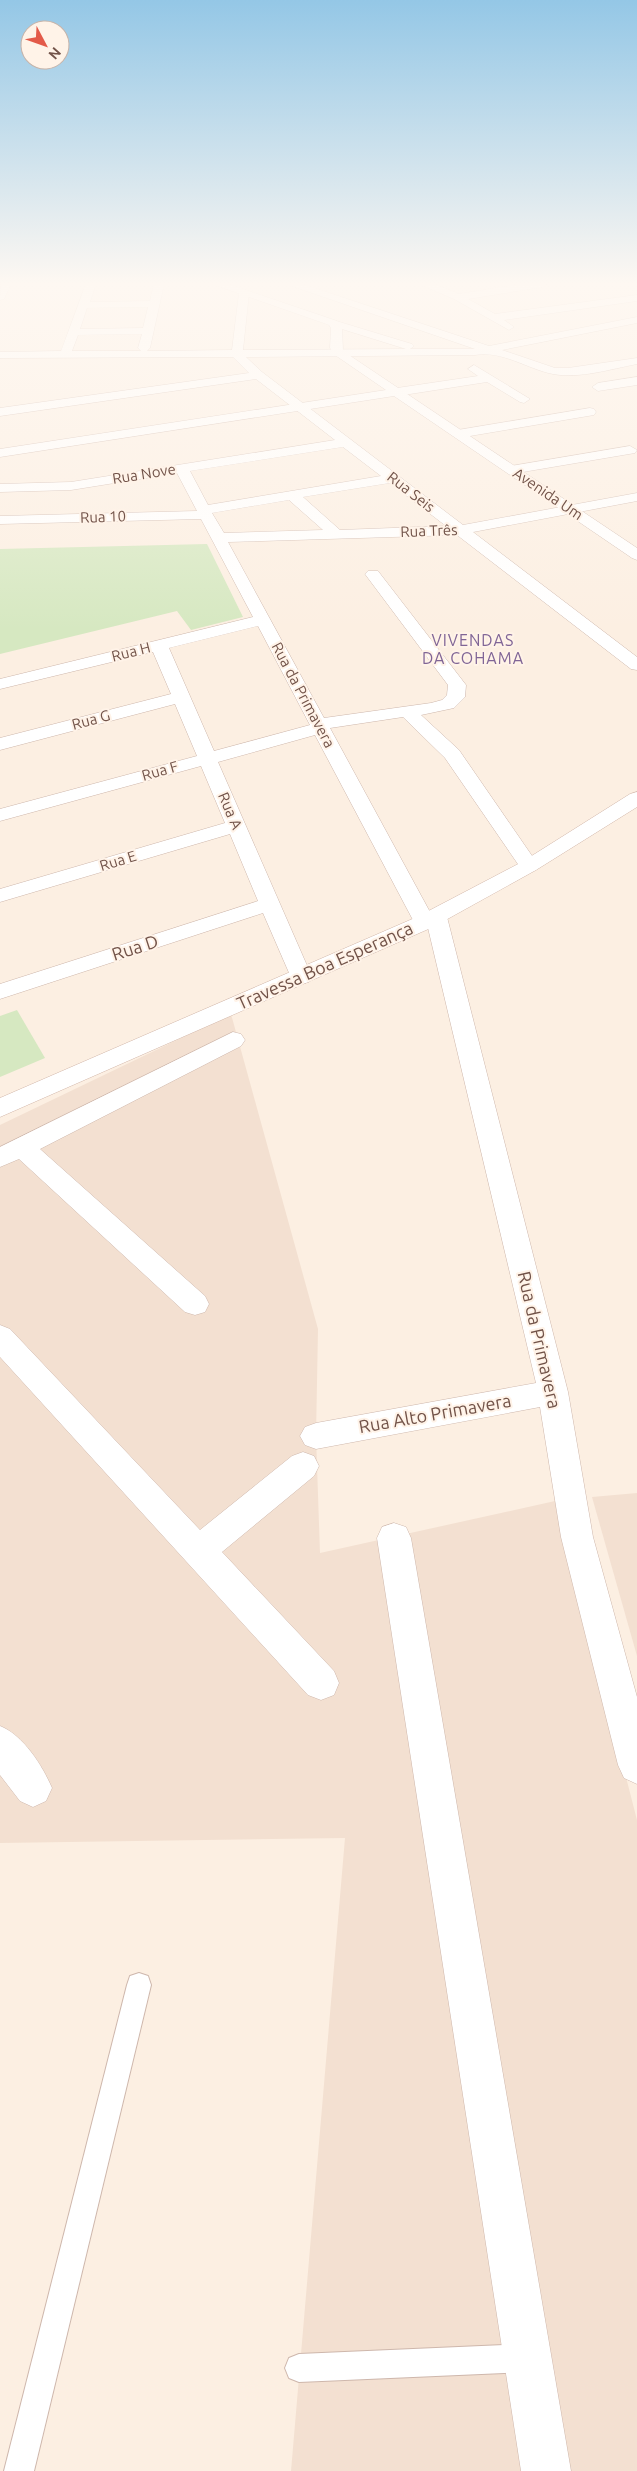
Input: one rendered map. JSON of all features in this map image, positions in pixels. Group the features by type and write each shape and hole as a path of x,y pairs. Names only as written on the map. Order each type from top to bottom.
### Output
{"street":[{"path":"0,412 88,399"},
{"name":"Rua Seis","path":"291,399 637,665"},
{"path":"0,453 346,399"},
{"name":"Avenida Um","path":"408,399 637,555"},
{"path":"458,434 590,412"},
{"name":"Rua Nove","path":"0,488 71,486 347,442"},
{"path":"511,470 630,450"},
{"name":"Rua da Primavera","path":"181,468 318,723 430,919 553,1392 577,1537 637,1765"},
{"name":"Rua 10","path":"0,520 205,512 394,478"},
{"path":"292,495 336,534"},
{"name":"Rua Três","path":"219,538 461,530 637,497"},
{"name":"Rua F","path":"0,815 205,752 318,723 408,712 448,704 456,697 457,685 372,574"},
{"name":"Rua H","path":"0,684 263,620"},
{"name":"Rua A","path":"159,645 301,977"},
{"name":"Rua G","path":"0,744 181,697"},
{"path":"408,712 452,754 529,866"},
{"name":"Travessa Boa Esperança","path":"0,1108 430,919 529,866 637,798"},
{"name":"Rua E","path":"0,896 236,826"},
{"name":"Rua D","path":"0,992 269,904"},
{"path":"196,1304 11,1152 233,1040"},
{"path":"0,1337 321,1682"},
{"name":"Rua Alto Primavera","path":"316,1436 553,1392"},
{"path":"199,1552 303,1466"},
{"path":"394,1538 546,2471"},
{"path":"0,1744 33,1788"}],"lane":[{"path":"19,2471 138,1985"},
{"path":"299,2368 527,2358"}],"shaded area":[{"path":"231,1014 318,1329 316,1436 320,1553 555,1501 637,1820 637,2471 291,2471 345,1838 0,1843 0,1125"},
{"path":"637,1493 637,1656 592,1497"}],"green space":[{"path":"207,544 243,617 191,630 177,611 0,654 0,549"},
{"path":"17,1010 45,1058 0,1077 0,1016"}],"district":[{"name":"VIVENDAS DA COHAMA","path":"473,649"}]}
